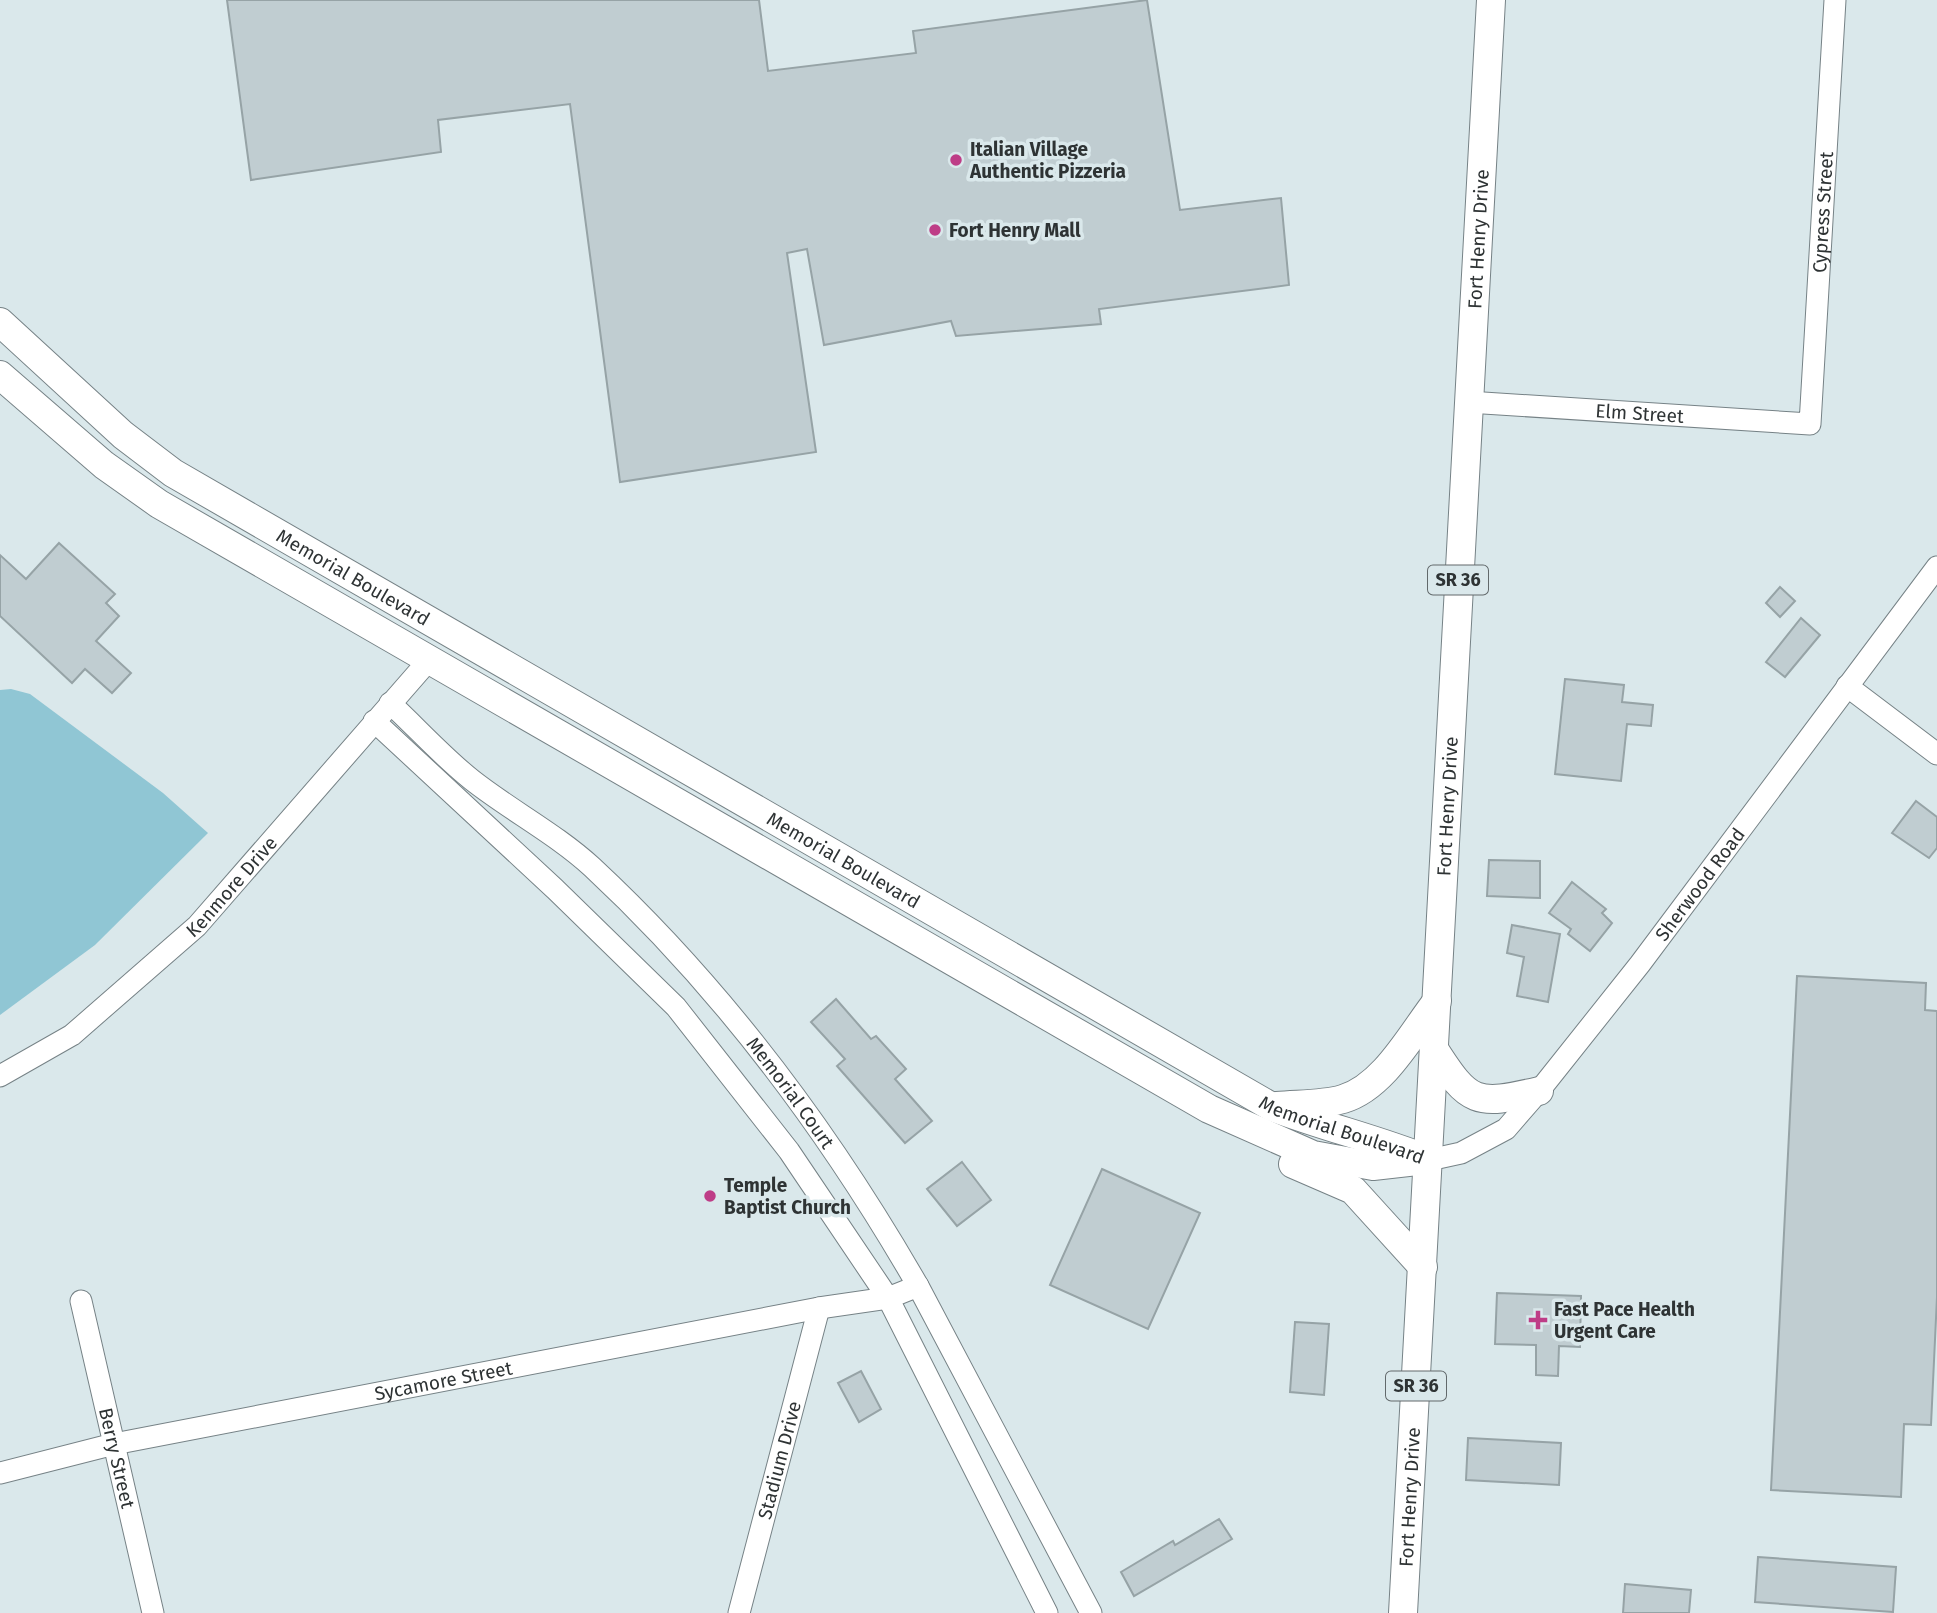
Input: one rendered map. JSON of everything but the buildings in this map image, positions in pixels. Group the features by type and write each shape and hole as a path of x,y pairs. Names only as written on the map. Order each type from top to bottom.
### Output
{"main road":[{"name":"Fort Henry Drive","path":"1403,1613 1490,0"},
{"name":"Memorial Boulevard","path":"0,322 123,435 173,472 1272,1107 1332,1130 1388,1144 1429,1160"},
{"path":"0,343 21,362 87,402"},
{"name":"Memorial Boulevard","path":"0,375 136,490 1209,1109 1313,1155 1373,1166 1429,1160"},
{"path":"429,660 451,635"},
{"path":"677,804 693,771"},
{"path":"1272,1107 1343,1099 1368,1086 1386,1068 1437,1001"},
{"path":"1434,1049 1449,1072 1471,1096 1488,1101 1539,1091"},
{"path":"1209,1109 1272,1157 1353,1190 1423,1267"}],"street":[{"name":"Cypress Street","path":"1810,424 1835,0"},
{"name":"Elm Street","path":"1468,402 1810,424"},
{"name":"Sherwood Road","path":"1429,1160 1461,1153 1506,1129 1539,1091 1640,964 1937,567"},
{"name":"Kenmore Drive","path":"0,1076 72,1035 197,926 429,660"},
{"path":"1847,685 1937,754"},
{"name":"Memorial Court","path":"390,703 470,778 591,866 705,984 797,1101 890,1237 1091,1613"},
{"name":"Memorial Court","path":"374,721 555,888 676,1007 789,1151 888,1298 1046,1613"},
{"path":"676,1007 705,984"},
{"name":"Sycamore Street","path":"0,1473 114,1444 819,1308 888,1298 918,1286"},
{"name":"Berry Street","path":"81,1301 153,1613"},
{"name":"Stadium Drive","path":"739,1613 819,1308"}],"shaded area":[{"path":"11,689 30,694 163,793 208,833 95,945 0,1015 0,690"}],"place":[{"name":"Italian Village Authentic Pizzeria","path":"956,160"},
{"name":"Fort Henry Mall","path":"935,230"},
{"name":"Temple Baptist Church","path":"710,1196"},
{"name":"Fast Pace Health Urgent Care","path":"1538,1320"}]}
